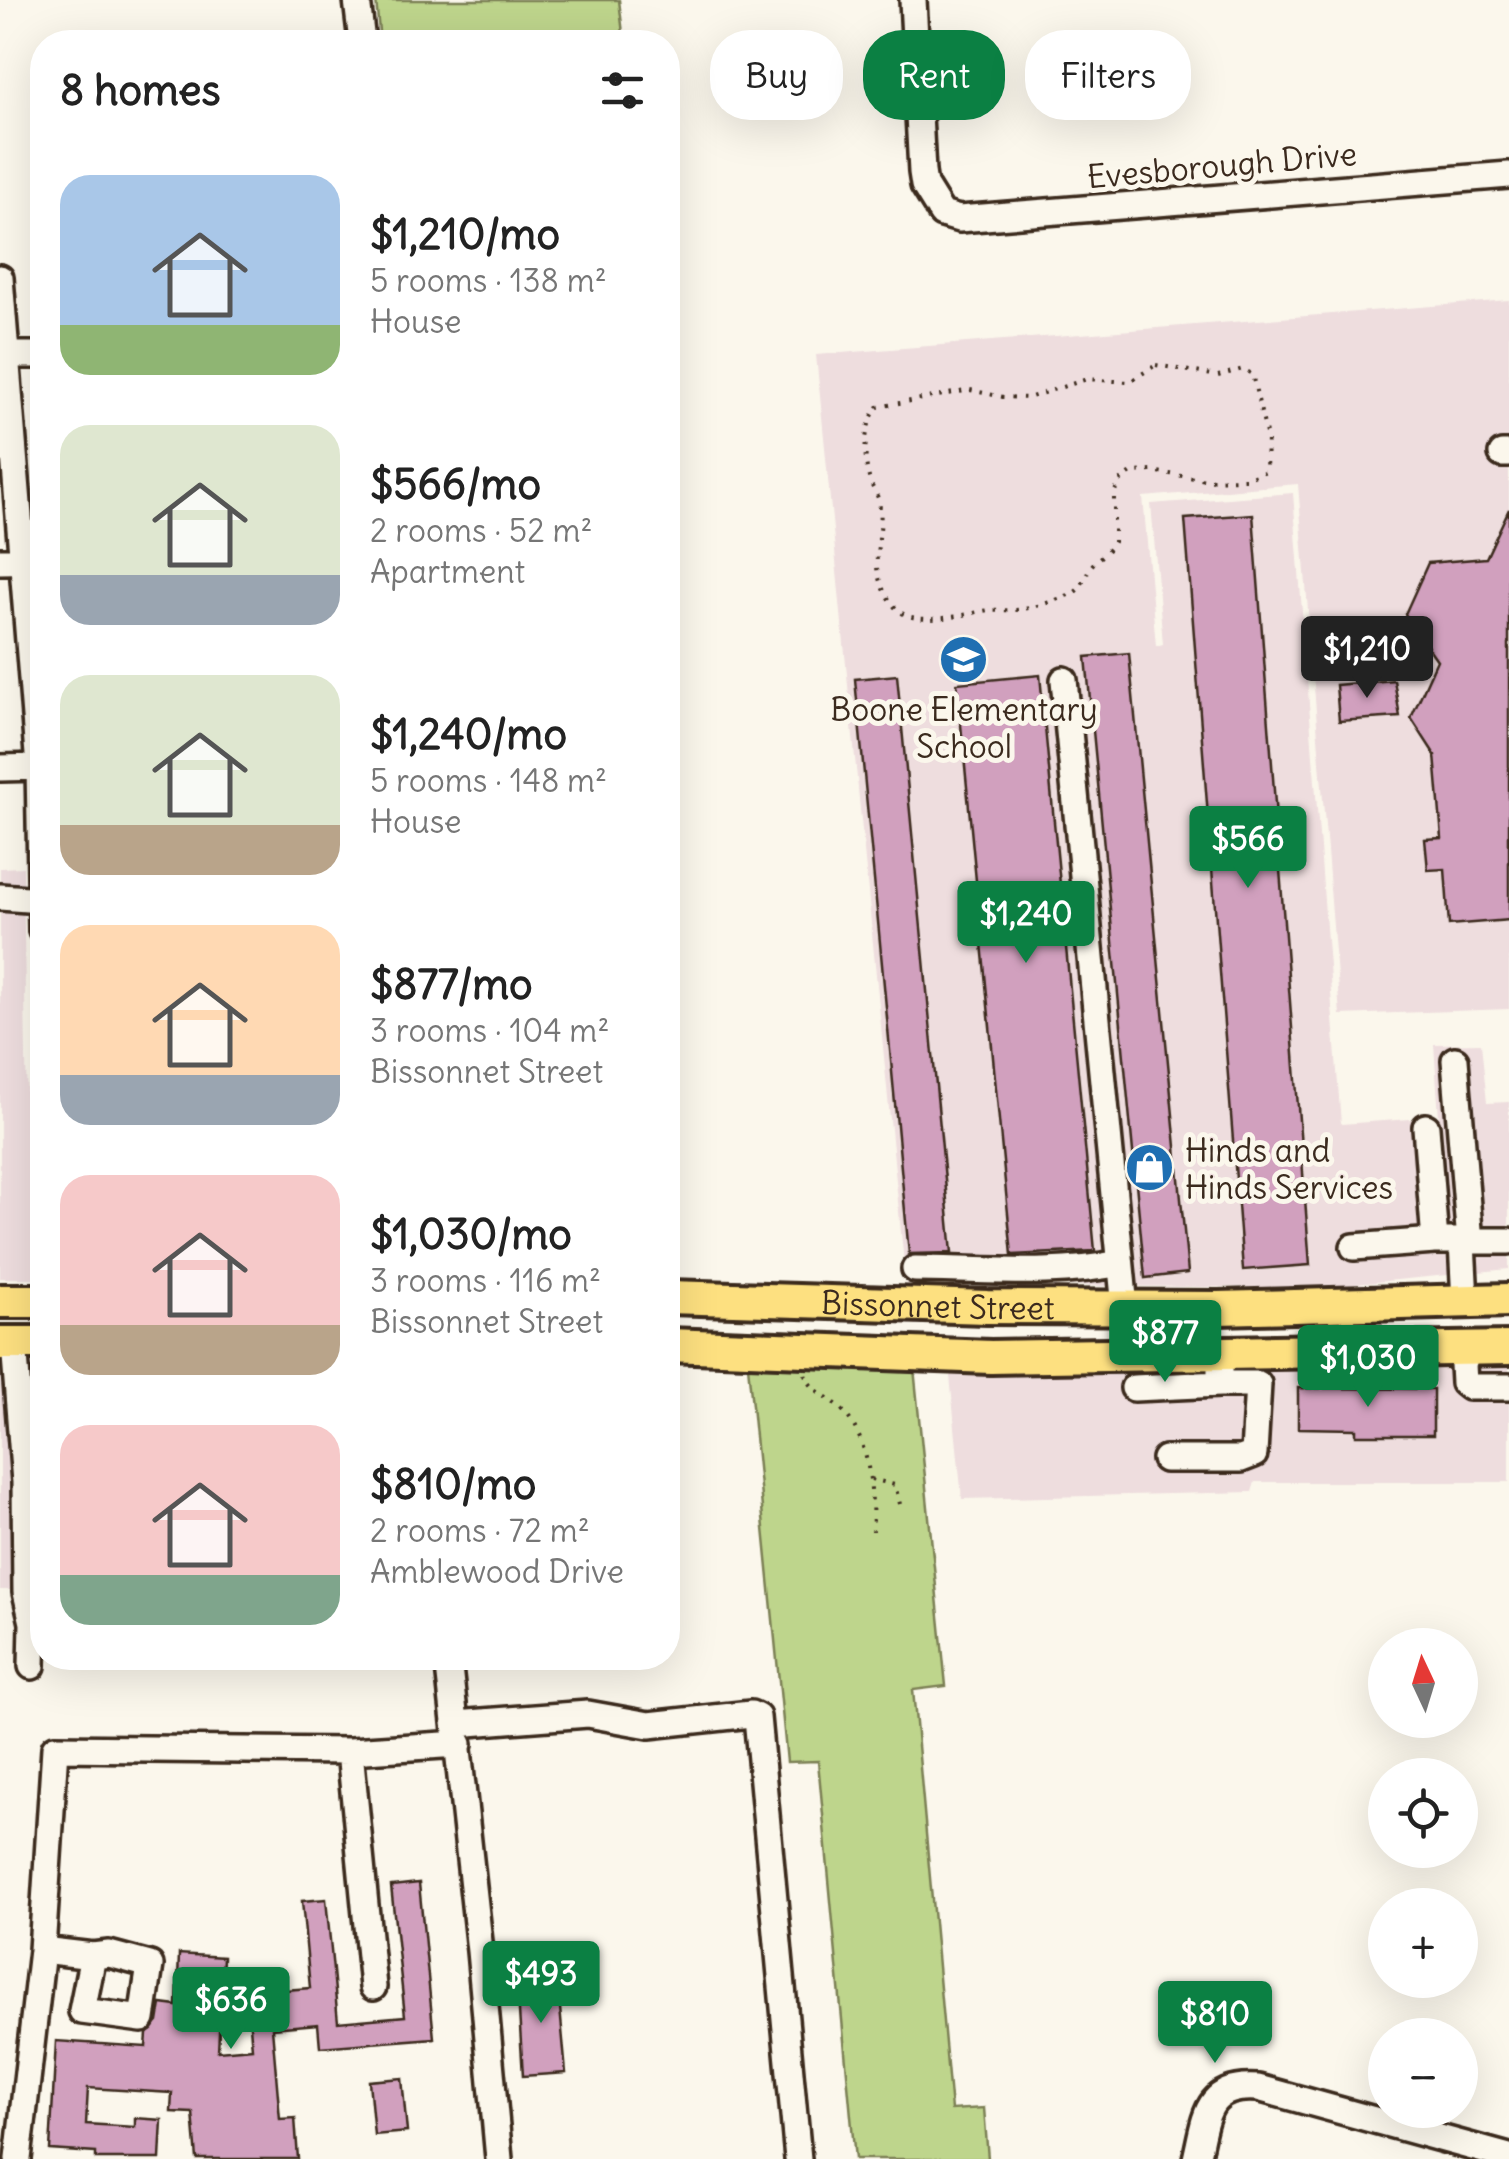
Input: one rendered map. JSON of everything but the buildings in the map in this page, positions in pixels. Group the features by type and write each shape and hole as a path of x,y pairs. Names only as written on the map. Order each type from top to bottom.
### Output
{"main road":[{"name":"Bissonnet Street","path":"680,1297 1125,1308 1509,1300"},
{"path":"0,1301 30,1301"},
{"path":"1465,1301 1469,1348"},
{"name":"Bissonnet Street","path":"680,1345 1220,1368 1509,1348"}],"street":[{"path":"357,0 361,30"},
{"name":"Evesborough Drive","path":"913,0 924,185 942,214 959,219 1509,175"},
{"path":"0,278 30,648"},
{"path":"6,356 30,356"},
{"path":"1064,680 1125,1308"},
{"path":"0,768 30,768"},
{"path":"0,898 30,899"},
{"path":"1454,1060 1466,1242 1465,1301"},
{"path":"1426,1126 1435,1241"},
{"path":"1354,1247 1509,1241"},
{"path":"915,1269 1014,1272 1098,1268 1120,1263"},
{"path":"19,1343 26,1592 30,1613"},
{"path":"1469,1348 1463,1365 1464,1382 1469,1387 1509,1387"},
{"path":"1134,1388 1220,1368 1258,1384 1254,1454 1241,1459 1165,1459"},
{"path":"450,1670 498,2159"},
{"path":"18,2159 42,1950 56,1748 350,1751 588,1714 649,1725 751,1714 757,1717 798,2159"},
{"path":"350,1751 373,1987"},
{"path":"42,1950 93,1956"},
{"path":"1196,2159 1208,2108 1219,2095 1235,2086 1258,2088 1509,2157"}],"path":[{"path":"1156,365 1218,376 1243,369 1252,374 1268,438 1266,471 1246,479 1206,480 1152,471 1133,472 1120,481 1114,493 1114,542 1091,566 1081,587 1073,594 1014,610 983,611 970,617 911,618 897,611 883,590 876,548 879,502 869,479 870,418 878,408 970,390 1003,398 1028,398 1088,379 1128,382 1156,365"},
{"path":"804,1349 808,1385 842,1409 856,1430 871,1479 873,1531"},
{"path":"871,1479 895,1485 900,1504"}],"shaded area":[{"path":"1509,300 1509,1009 1340,1015 1298,484 1143,497 1156,646 1163,644 1151,504 1293,493 1341,1124 1439,1117 1434,1044 1481,1043 1487,1103 1509,1102 1509,1269 1315,1288 906,1284 816,355"},
{"path":"23,867 30,1278 0,1278 0,868"},
{"path":"0,1354 30,1354 30,1590 0,1590"},
{"path":"1509,1360 1509,1482 1255,1482 1252,1492 962,1499 949,1366"}],"green space":[{"path":"376,0 619,0 623,30 379,30"},
{"path":"748,1365 914,1368 946,1686 913,1690 951,2110 984,2108 988,2159 855,2159 818,1761 787,1762"}],"place":[{"name":"Boone Elementary School","path":"964,659"},
{"name":"Hinds and Hinds Services","path":"1150,1168"}]}
